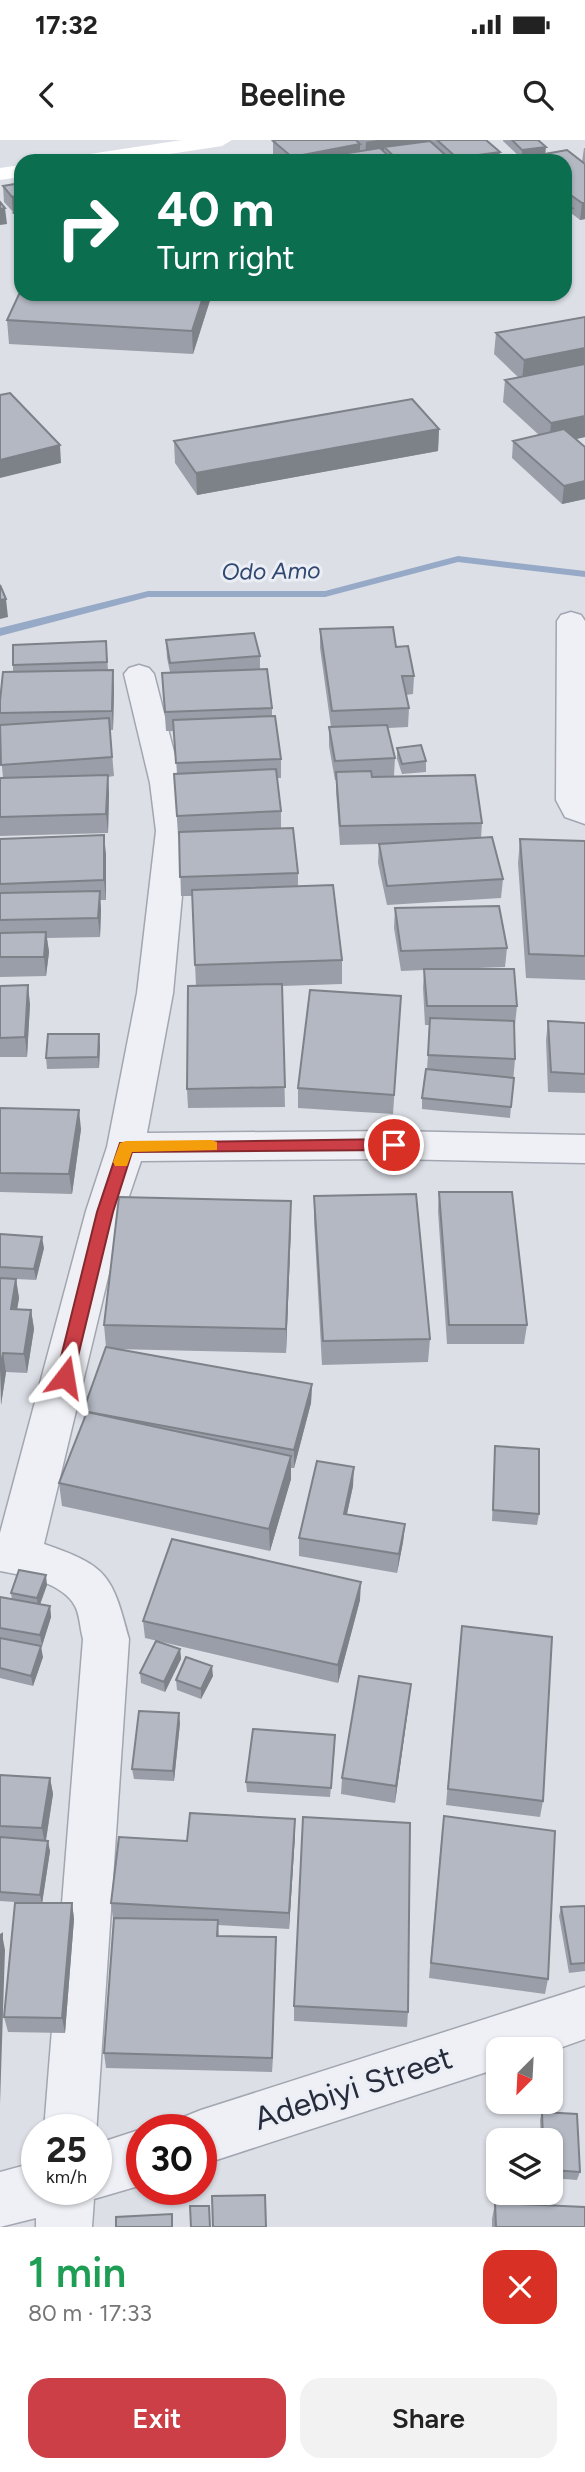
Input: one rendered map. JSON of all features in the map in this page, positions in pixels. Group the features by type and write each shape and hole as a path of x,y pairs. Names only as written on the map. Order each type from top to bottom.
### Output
{"street":[{"path":"129,154 222,140"},
{"path":"571,621 572,800 576,810 585,814"},
{"path":"72,2114 106,1639 94,1595 65,1572 10,1553 105,1212 126,1147 155,993 172,831 166,783 139,674"},
{"path":"126,1147 394,1145 585,1149"},
{"name":"Adebiyi Street","path":"217,2133 585,2013"},
{"path":"0,2200 21,2194"},
{"path":"64,2227 66,2205"}],"building":[{"path":"356,140 360,144 308,154 288,154 273,141"},
{"path":"437,140 486,140 500,152 486,154 453,154"},
{"path":"512,140 538,140 546,147 522,150"},
{"path":"430,141 444,154 392,154 384,147"},
{"path":"380,148 386,154 342,154"},
{"path":"567,150 585,164 585,203 572,196 572,154 544,154"},
{"path":"14,184 14,197 12,197 3,186"},
{"path":"16,301 202,301 192,331 7,320"},
{"path":"585,317 585,348 524,360 496,333"},
{"path":"585,364 585,416 551,423 505,380"},
{"path":"10,393 60,445 0,460 0,395"},
{"path":"412,399 439,429 196,473 174,441"},
{"path":"564,429 585,447 585,481 564,486 513,441"},
{"path":"0,585 6,599 0,600"},
{"path":"393,627 396,647 408,646 414,676 402,676 409,708 332,711 320,629"},
{"path":"254,633 260,656 170,663 166,640"},
{"path":"106,641 107,662 13,665 13,645"},
{"path":"267,669 272,708 165,712 162,673"},
{"path":"113,670 112,711 0,713 3,672"},
{"path":"275,716 281,759 176,763 173,720"},
{"path":"109,718 112,757 1,765 0,725"},
{"path":"387,725 395,758 335,761 329,727"},
{"path":"421,745 426,761 402,764 397,748"},
{"path":"276,769 281,811 177,816 174,774"},
{"path":"371,771 372,777 475,775 482,823 340,826 336,772"},
{"path":"108,775 106,814 0,817 0,778"},
{"path":"293,828 298,873 180,877 179,832"},
{"path":"104,835 104,880 0,884 0,839"},
{"path":"492,837 503,879 387,886 379,844"},
{"path":"520,839 585,841 585,956 529,954"},
{"path":"333,885 342,960 195,965 192,890"},
{"path":"100,891 98,918 0,920 0,893"},
{"path":"499,906 507,948 401,951 395,908"},
{"path":"46,932 44,957 0,957 0,933"},
{"path":"424,969 514,969 517,1006 427,1006"},
{"path":"282,984 285,1087 187,1089 188,986"},
{"path":"28,985 25,1037 0,1038 0,986"},
{"path":"310,990 401,996 394,1095 298,1088"},
{"path":"430,1018 514,1021 515,1059 428,1055"},
{"path":"548,1021 585,1023 585,1074 551,1072"},
{"path":"48,1034 99,1034 98,1057 46,1058"},
{"path":"426,1069 514,1078 511,1107 422,1098"},
{"path":"0,1108 79,1110 69,1174 0,1173"},
{"path":"439,1192 512,1192 527,1325 449,1325"},
{"path":"416,1194 430,1339 323,1341 314,1196"},
{"path":"119,1197 291,1201 286,1329 104,1325"},
{"path":"0,1234 42,1237 34,1269 0,1267"},
{"path":"0,1278 16,1279 11,1309 31,1310 24,1354 3,1353 0,1369"},
{"path":"106,1347 312,1384 294,1450 83,1411"},
{"path":"87,1412 291,1456 269,1529 59,1483"},
{"path":"495,1446 539,1449 539,1514 493,1510"},
{"path":"317,1461 354,1467 344,1514 405,1524 399,1554 299,1538"},
{"path":"172,1539 361,1582 338,1665 143,1621"},
{"path":"19,1570 46,1575 37,1598 11,1593"},
{"path":"0,1597 50,1606 40,1635 0,1628"},
{"path":"462,1626 552,1637 543,1801 448,1789"},
{"path":"0,1638 41,1646 31,1676 0,1668"},
{"path":"156,1641 180,1649 164,1682 140,1673"},
{"path":"186,1657 212,1666 201,1689 176,1680"},
{"path":"359,1676 411,1684 396,1786 342,1778"},
{"path":"139,1711 179,1713 173,1771 132,1769"},
{"path":"253,1729 335,1735 331,1788 246,1782"},
{"path":"0,1775 50,1778 42,1828 0,1826"},
{"path":"190,1813 295,1819 289,1913 111,1903 119,1837 187,1841"},
{"path":"444,1816 555,1831 548,1979 431,1963"},
{"path":"303,1817 410,1823 408,2012 294,2006"},
{"path":"0,1837 48,1841 40,1895 0,1892"},
{"path":"15,1903 72,1903 62,2018 4,2017"},
{"path":"585,1906 585,1963 571,1964 561,1907"},
{"path":"114,1918 218,1920 217,1936 276,1937 272,2058 104,2053"},
{"path":"2,1934 0,1976 0,1935"},
{"path":"542,2114 577,2114 580,2172 563,2171 563,2128 543,2128"},
{"path":"265,2195 266,2227 213,2227 212,2205 217,2205 217,2196"},
{"path":"495,2205 585,2207 585,2227 496,2227"},
{"path":"190,2206 209,2206 210,2227 191,2227"},
{"path":"172,2214 172,2227 116,2227 116,2217"}],"waterway":[{"name":"Odo Amo","path":"0,632 148,594 325,594 458,559 585,574"}],"slow traffic":[{"path":"121,1162 126,1147 211,1146"}],"route":[{"path":"65,1377 105,1212 126,1147 394,1145"}]}
